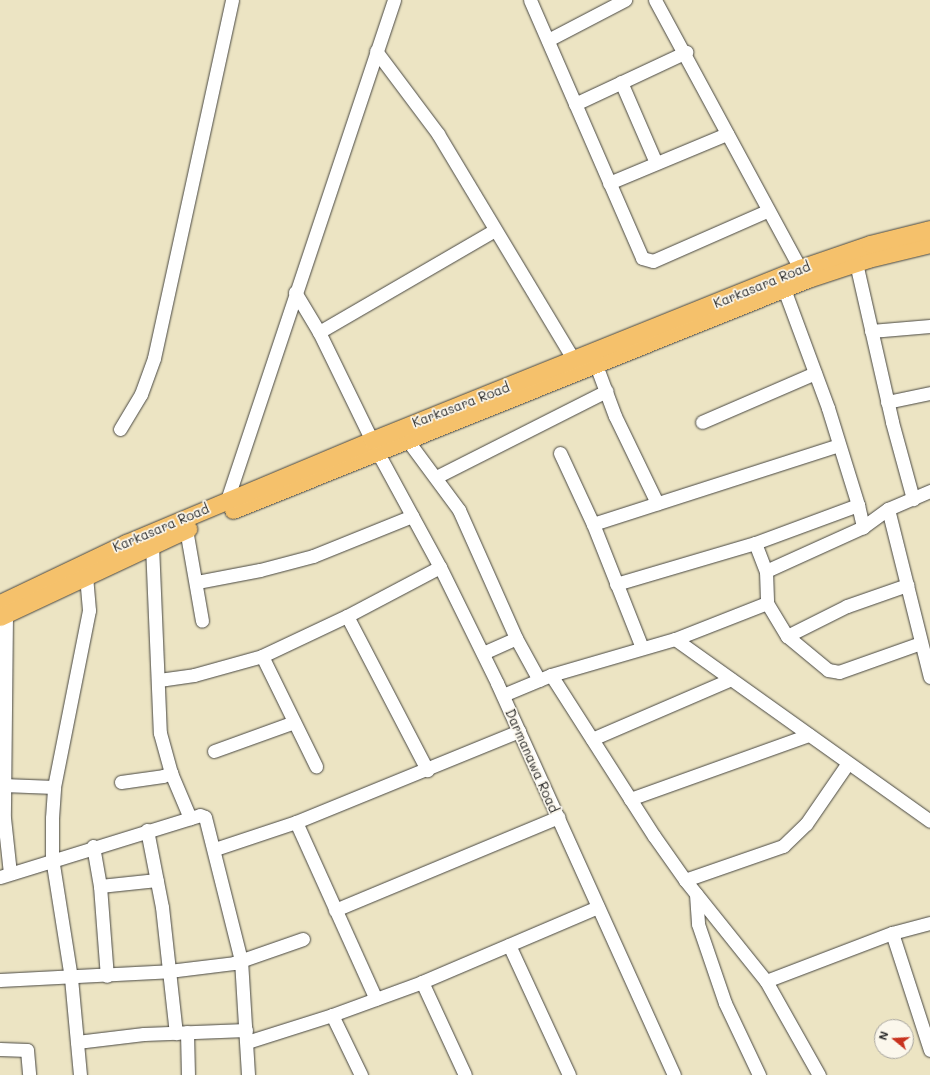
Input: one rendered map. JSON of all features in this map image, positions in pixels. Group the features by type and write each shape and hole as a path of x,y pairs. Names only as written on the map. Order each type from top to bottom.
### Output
{"main road":[{"name":"Karkasara Road","path":"2,611 126,543 227,500 375,446 408,441 596,365 755,294 800,268 870,244 930,229"},
{"name":"Karkasara Road","path":"2,611 375,446 574,360 755,294 784,289 856,263 930,244"}],"street":[{"path":"120,429 141,394 154,358 232,0"},
{"path":"227,500 295,292 394,0"},
{"path":"530,0 642,258 653,261 767,211"},
{"path":"548,40 625,0"},
{"path":"655,0 686,52 767,211 800,268"},
{"path":"376,51 438,134 574,360"},
{"path":"576,104 686,52"},
{"path":"621,82 656,163"},
{"path":"609,183 727,134"},
{"path":"319,332 495,230"},
{"path":"856,263 887,402 913,499"},
{"path":"784,289 815,373 839,445 858,505 863,527"},
{"name":"Darmanawa Road","path":"295,292 319,332 375,446 440,567 503,695 674,1075"},
{"path":"871,331 930,326"},
{"path":"596,365 606,391 657,503"},
{"path":"702,422 815,373"},
{"path":"436,477 606,391"},
{"path":"887,402 930,393"},
{"path":"408,441 459,510 516,638 539,680"},
{"path":"593,524 839,445"},
{"path":"560,453 593,524 642,648"},
{"path":"766,572 863,527 888,509 930,491"},
{"path":"616,584 755,543 858,505"},
{"path":"888,509 930,678"},
{"path":"197,582 260,570 313,556 412,516"},
{"path":"186,530 197,582 202,621"},
{"path":"755,543 766,572 767,603 787,636 833,673 921,643"},
{"path":"152,545 159,680 160,733 171,773 190,818"},
{"path":"159,680 194,675 262,656 347,616 440,567"},
{"path":"80,1075 71,978 52,858 54,787 89,610 86,575"},
{"path":"787,636 847,606 907,586"},
{"path":"503,695 551,675 675,639 767,603"},
{"path":"2,611 2,818 5,875 52,858 146,830 200,815 206,817 241,960 248,1075"},
{"path":"347,616 427,770"},
{"path":"482,653 516,638"},
{"path":"675,639 930,821"},
{"path":"262,656 316,766"},
{"path":"551,675 630,799 685,880 766,981 819,1075"},
{"path":"592,739 731,679"},
{"path":"214,751 294,722"},
{"path":"215,849 296,822 427,770 519,730"},
{"path":"630,799 809,736"},
{"path":"685,880 783,846 806,824 848,763"},
{"path":"121,782 171,773"},
{"path":"3,785 54,787"},
{"path":"335,910 558,817"},
{"path":"296,822 376,999"},
{"path":"146,830 157,880 169,971 188,1075"},
{"path":"93,846 100,886 106,976"},
{"path":"100,886 157,880"},
{"path":"696,894 698,924 722,996 758,1075"},
{"path":"77,1042 181,1032 246,1036 332,1015 422,982 598,907"},
{"path":"766,981 892,933 930,923"},
{"path":"892,933 930,1050"},
{"path":"0,980 71,978 169,971 241,960 303,939"},
{"path":"509,945 569,1075"},
{"path":"422,982 465,1075"},
{"path":"332,1015 361,1075"},
{"path":"0,1049 27,1050 29,1075"}]}
